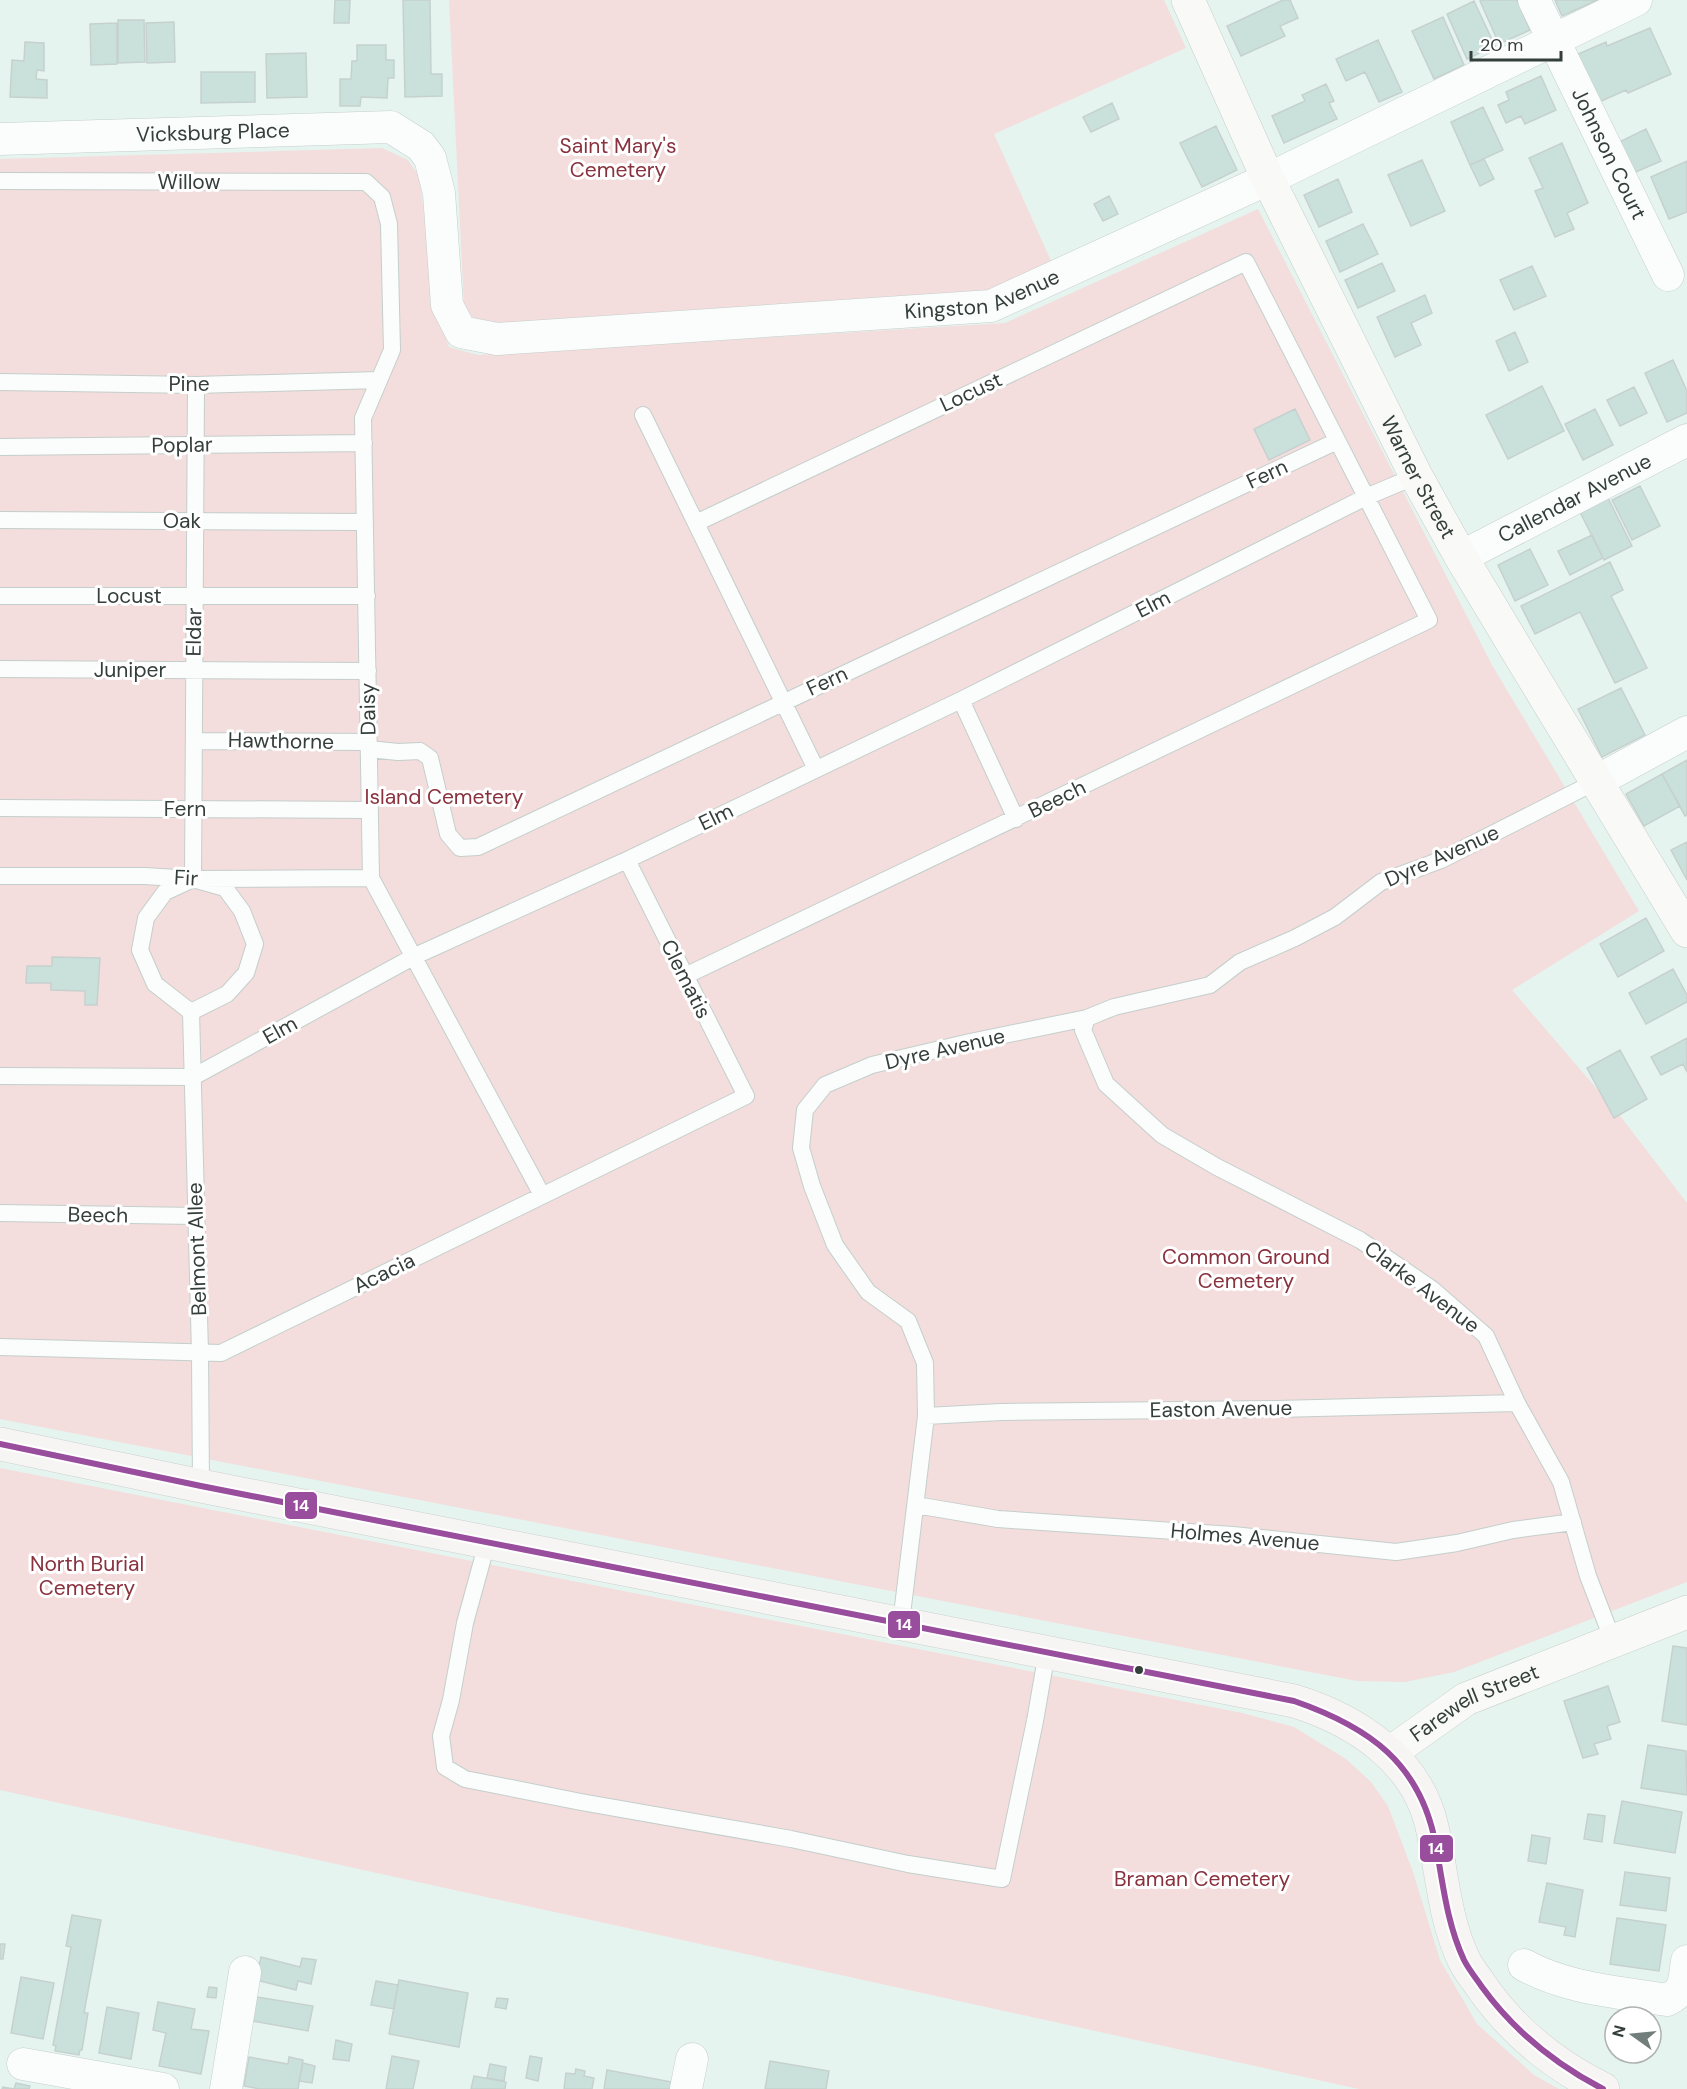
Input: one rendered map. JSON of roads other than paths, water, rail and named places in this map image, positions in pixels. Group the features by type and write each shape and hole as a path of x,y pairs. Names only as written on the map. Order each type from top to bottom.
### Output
{"main road":[{"name":"Farewell Street","path":"0,1444 201,1486 1303,1704 1341,1720 1390,1754"},
{"path":"1390,1754 1410,1776 1423,1798 1432,1826 1448,1914 1464,1961 1491,2002 1520,2032 1555,2061 1603,2089"}],"street":[{"name":"Warner Street","path":"1188,0 1268,179 1416,476 1461,557 1687,931"},
{"name":"Johnson Court","path":"1534,0 1668,275"},
{"name":"Kingston Avenue","path":"421,146 430,158 439,193 447,305 461,333 497,339 991,306 1268,179 1636,0"},
{"name":"Vicksburg Place","path":"0,139 392,127 421,146"},
{"name":"Callendar Avenue","path":"1461,557 1687,440"},
{"path":"1598,781 1687,732"},
{"name":"Farewell Street","path":"1390,1754 1466,1699 1687,1612"},
{"path":"1524,1965 1542,1975 1570,1984 1667,2000 1678,1994 1686,1977"},
{"path":"226,2089 245,1972"},
{"path":"686,2089 692,2058"},
{"path":"23,2064 162,2089"}],"lane":[{"name":"Willow","path":"0,181 366,182 374,190"},
{"name":"Daisy","path":"374,190 382,197 389,224 392,350 363,418 371,878 542,1195"},
{"name":"Locust","path":"696,523 1246,262 1337,441"},
{"name":"Pine","path":"0,382 196,385 379,380"},
{"name":"Eldar","path":"194,879 196,385"},
{"path":"643,415 816,769"},
{"path":"1337,441 1366,497"},
{"name":"Fern","path":"369,745 398,752 420,751 430,758 448,834 460,848 478,847 1337,441"},
{"name":"Poplar","path":"0,447 364,442"},
{"name":"Elm","path":"0,1076 193,1077 415,956 627,860 961,700 1366,497 1416,476"},
{"name":"Beech","path":"685,976 1429,620 1366,497"},
{"name":"Oak","path":"0,520 365,522"},
{"name":"Locust","path":"0,596 367,596"},
{"name":"Juniper","path":"0,669 368,671"},
{"path":"961,700 1016,819"},
{"name":"Hawthorne","path":"194,741 369,745"},
{"name":"Dyre Avenue","path":"901,1623 926,1416 925,1363 908,1321 868,1292 835,1245 812,1186 801,1148 805,1110 825,1085 872,1065 1088,1018 1114,1007 1210,985 1240,963 1335,917 1381,882 1441,860 1598,781"},
{"name":"Fern","path":"0,808 370,810"},
{"name":"Clematis","path":"627,860 746,1096"},
{"name":"Fir","path":"0,876 145,876 194,879 371,878"},
{"path":"194,879 225,888 243,911 255,944 246,973 227,994 191,1012 155,984 140,950 146,918 165,892 194,879"},
{"name":"Belmont Allee","path":"191,1012 200,1353 201,1486"},
{"name":"Clarke Avenue","path":"1088,1018 1083,1030 1106,1084 1162,1135 1217,1167 1360,1240 1432,1289 1486,1336 1517,1403 1561,1482 1588,1576 1613,1641"},
{"name":"Acacia","path":"0,1347 221,1353 746,1096"},
{"name":"Beech","path":"0,1213 196,1216"},
{"name":"Easton Avenue","path":"926,1416 1001,1412 1277,1409 1517,1403"},
{"name":"Holmes Avenue","path":"916,1505 998,1519 1233,1535 1396,1552 1456,1543 1513,1530 1573,1522"},
{"path":"488,1543 465,1623 451,1700 441,1736 445,1767 465,1779 581,1802 791,1839 909,1864 1002,1879 1047,1652"}],"park label":[{"name":"Saint Mary's Cemetery","path":"618,158"},
{"name":"Island Cemetery","path":"444,797"},
{"name":"Common Ground Cemetery","path":"1246,1269"},
{"name":"North Burial Cemetery","path":"87,1576"},
{"name":"Braman Cemetery","path":"1202,1879"}]}
